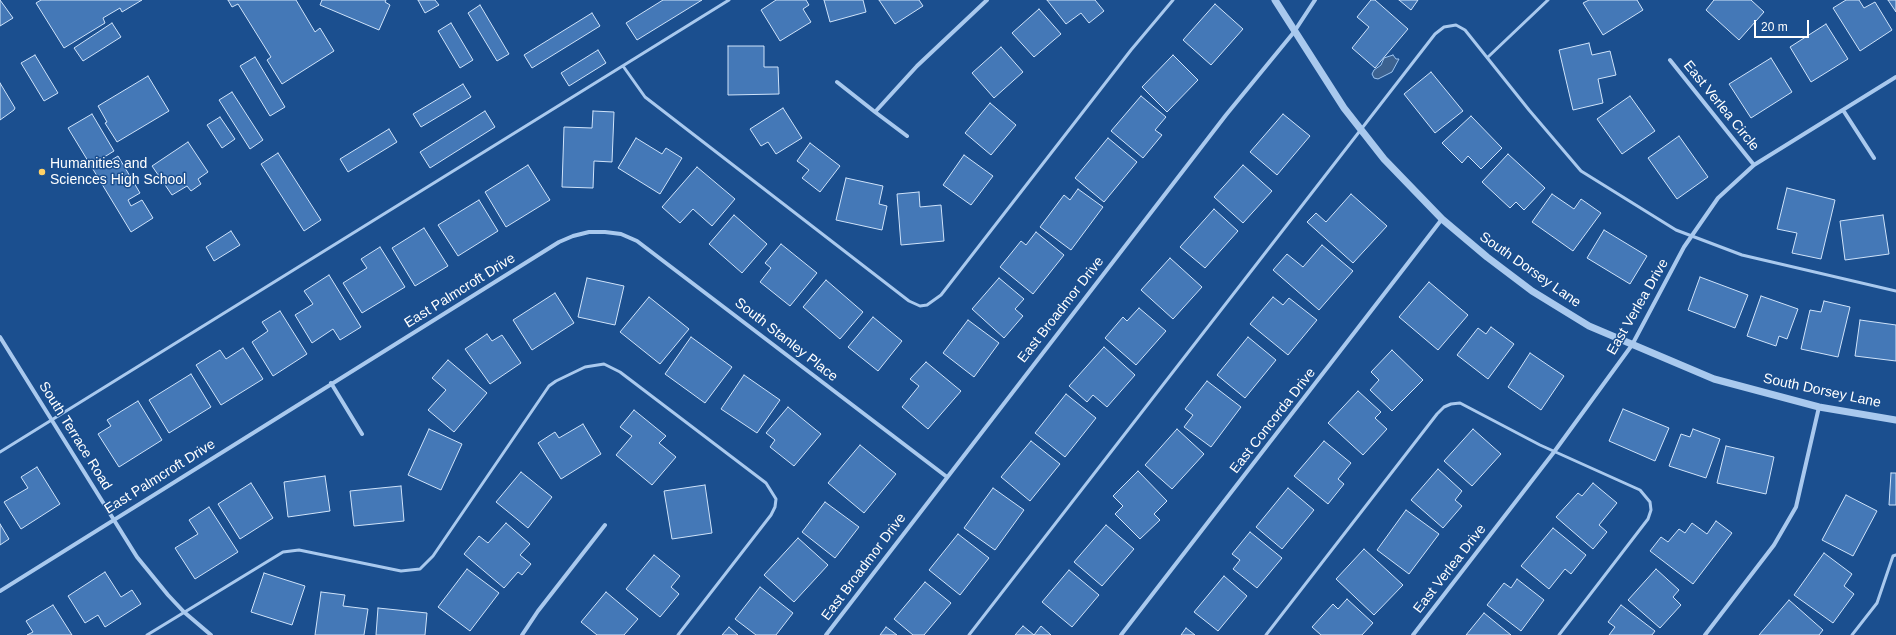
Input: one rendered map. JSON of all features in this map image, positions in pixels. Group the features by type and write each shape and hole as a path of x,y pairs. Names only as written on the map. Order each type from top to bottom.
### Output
{"street":[{"path":"875,112 917,66 987,0"},
{"name":"South Dorsey Lane","path":"1275,0 1294,32 1344,108 1361,131 1401,178 1442,219 1509,274 1556,307 1589,326 1714,379 1819,407 1896,420"},
{"name":"East Broadmor Drive","path":"826,635 1226,115 1294,32 1315,0"},
{"name":"East Verlea Circle","path":"1670,60 1754,165"},
{"name":"East Verlea Drive","path":"1413,635 1554,452 1632,345 1692,236 1718,198 1754,165 1896,77"},
{"path":"837,82 907,136"},
{"path":"1843,110 1874,158"},
{"name":"East Concorda Drive","path":"1121,635 1442,219"},
{"name":"East Palmcroft Drive","path":"0,591 559,242 573,236 589,232 605,232"},
{"name":"South Stanley Place","path":"605,232 621,234 637,241 650,250 946,478"},
{"name":"South Terrace Road","path":"0,337 152,577 184,612 211,635"},
{"path":"331,383 362,434"},
{"path":"1705,635 1774,545 1796,507 1819,407"},
{"path":"522,635 538,611 605,525"}],"lane":[{"path":"0,452 729,0"},
{"path":"623,66 645,97 909,301 920,306 927,305 941,295 1122,62 1173,0"},
{"path":"1488,57 1548,0"},
{"path":"969,635 1435,34 1444,27 1456,25 1461,27 1488,57 1529,110 1581,171 1676,230 1742,255 1896,291"},
{"path":"147,635 277,555 292,550 401,571 420,569 434,556 548,386 585,367 604,364 620,372 766,484 776,499 775,507 771,515 678,635"},
{"path":"1266,635 1444,408 1451,404 1460,403 1469,406 1554,452 1640,490 1650,502 1651,510 1648,519 1559,635"},
{"path":"1852,635 1877,603 1893,556 1896,555"}],"water":[{"path":"1393,55 1396,59 1399,59 1392,72 1378,79 1374,78 1372,74 1374,70 1381,65 1384,58"}],"building":[{"path":"0,0 13,18 0,26"},
{"path":"41,0 142,0 122,12 120,8 103,18 105,23 64,48 36,3"},
{"path":"228,0 296,0 315,32 320,28 334,51 282,84 267,60 271,57 238,4 232,7"},
{"path":"322,0 386,0 385,2 390,5 379,30 320,5"},
{"path":"418,0 435,0 439,5 425,13"},
{"path":"663,0 702,0 637,40 626,23"},
{"path":"776,0 806,0 809,5 803,9 811,22 780,41 761,10"},
{"path":"824,0 863,0 866,12 830,22"},
{"path":"879,0 919,0 923,6 895,24"},
{"path":"1047,0 1095,0 1104,11 1089,23 1081,13 1066,24"},
{"path":"1371,0 1375,0 1408,29 1375,68 1352,48 1369,27 1357,17"},
{"path":"1399,0 1418,0 1411,10"},
{"path":"1589,0 1637,0 1643,10 1603,35 1583,3"},
{"path":"1714,0 1751,0 1764,12 1739,40 1706,10"},
{"path":"1846,0 1859,0 1864,8 1875,2 1892,30 1860,51 1833,8"},
{"path":"1888,0 1896,0 1896,12"},
{"path":"1215,4 1243,29 1211,65 1183,40"},
{"path":"480,5 509,54 497,61 468,13"},
{"path":"1039,9 1061,34 1034,57 1012,33"},
{"path":"592,13 600,26 532,68 524,55"},
{"path":"112,23 121,37 83,61 74,48"},
{"path":"451,23 473,60 460,68 438,31"},
{"path":"1826,24 1848,59 1811,82 1790,47"},
{"path":"1589,43 1592,55 1610,51 1616,75 1598,79 1603,103 1573,110 1559,50"},
{"path":"728,46 764,46 764,67 778,67 779,94 728,95"},
{"path":"1001,47 1023,72 994,98 972,73"},
{"path":"598,50 606,63 569,86 561,73"},
{"path":"35,55 58,93 44,101 21,63"},
{"path":"1173,55 1198,80 1167,112 1142,87"},
{"path":"255,57 285,107 270,116 240,66"},
{"path":"1771,58 1792,92 1751,118 1729,84"},
{"path":"1431,72 1463,111 1435,133 1404,94"},
{"path":"148,76 169,111 117,142 105,123 107,122 98,106"},
{"path":"0,83 15,108 0,120"},
{"path":"463,84 471,97 421,127 413,114"},
{"path":"232,92 263,140 250,149 219,100"},
{"path":"1141,96 1166,117 1155,130 1162,135 1143,158 1111,131"},
{"path":"1630,96 1655,131 1622,154 1597,119"},
{"path":"990,103 1016,125 991,155 965,133"},
{"path":"783,108 802,138 776,154 768,142 761,146 750,129"},
{"path":"485,111 495,127 430,168 420,152"},
{"path":"593,111 614,112 612,162 594,161 593,188 562,187 564,127 592,128"},
{"path":"92,114 114,151 101,159 105,164 118,156 140,193 128,200 131,206 142,200 153,218 131,232 68,128"},
{"path":"1283,114 1310,136 1277,175 1250,152"},
{"path":"1471,116 1502,148 1481,169 1468,156 1462,163 1442,143"},
{"path":"220,117 235,139 222,148 207,125"},
{"path":"389,129 397,142 348,172 340,159"},
{"path":"1679,136 1708,177 1677,199 1648,158"},
{"path":"636,138 662,154 666,148 682,158 660,194 618,168"},
{"path":"1108,138 1137,162 1104,202 1075,178"},
{"path":"188,142 208,172 198,179 201,184 191,191 187,186 172,195 152,166"},
{"path":"810,143 840,166 820,192 802,178 809,170 797,161"},
{"path":"278,153 321,220 304,231 261,164"},
{"path":"1508,154 1545,188 1524,210 1516,202 1510,208 1482,182"},
{"path":"964,155 993,176 971,205 943,185"},
{"path":"528,165 550,200 506,227 485,192"},
{"path":"1243,165 1272,191 1243,223 1214,197"},
{"path":"697,167 735,199 712,226 693,209 680,223 662,207"},
{"path":"846,178 883,186 879,204 887,206 882,230 836,220"},
{"path":"1787,188 1835,200 1821,259 1792,253 1797,233 1777,229"},
{"path":"1078,189 1103,207 1071,250 1040,227 1064,195 1070,200"},
{"path":"919,192 920,207 941,205 944,241 901,245 897,194"},
{"path":"1351,194 1387,226 1353,263 1307,222 1316,213 1326,222"},
{"path":"1552,194 1574,209 1581,199 1601,213 1573,251 1532,222"},
{"path":"479,200 498,231 458,256 438,225"},
{"path":"1214,209 1238,231 1205,268 1180,247"},
{"path":"734,215 767,244 742,273 709,244"},
{"path":"1883,215 1889,254 1845,260 1840,221"},
{"path":"424,228 448,266 415,286 392,248"},
{"path":"1604,230 1647,256 1630,284 1587,258"},
{"path":"231,231 240,245 214,261 206,247"},
{"path":"1036,232 1064,255 1033,294 1000,267 1021,241 1026,245"},
{"path":"781,244 817,273 790,306 760,282 771,268 765,263"},
{"path":"1322,245 1353,271 1319,310 1273,270 1287,254 1303,267"},
{"path":"380,247 405,287 362,313 343,283 367,268 361,259"},
{"path":"1170,258 1202,287 1173,319 1141,290"},
{"path":"329,275 361,327 340,340 333,329 312,343 295,315 313,304 304,291"},
{"path":"1700,277 1748,295 1735,328 1688,310"},
{"path":"587,278 624,286 615,325 578,317"},
{"path":"999,278 1024,299 1015,309 1023,316 1004,338 972,309"},
{"path":"826,280 863,312 840,339 803,307"},
{"path":"1429,282 1468,315 1438,350 1399,317"},
{"path":"555,293 574,323 532,350 513,320"},
{"path":"1761,296 1798,309 1787,339 1779,336 1776,346 1747,336"},
{"path":"649,297 689,329 660,364 620,332"},
{"path":"1273,297 1283,305 1289,298 1317,320 1288,355 1250,324"},
{"path":"1824,301 1850,307 1838,357 1801,349 1810,310 1821,312"},
{"path":"1139,308 1166,331 1136,365 1105,338 1123,317 1127,321"},
{"path":"280,311 307,354 273,376 252,342 268,331 262,322"},
{"path":"873,317 902,341 878,371 848,347"},
{"path":"968,320 999,343 974,377 943,353"},
{"path":"1860,320 1896,325 1896,361 1855,356"},
{"path":"1491,327 1514,344 1488,379 1457,355 1478,328 1486,334"},
{"path":"487,334 492,341 502,335 521,363 490,384 465,349"},
{"path":"691,337 732,367 705,403 665,374"},
{"path":"1248,337 1276,360 1245,398 1217,375"},
{"path":"1104,347 1135,375 1107,407 1093,395 1087,402 1069,386"},
{"path":"243,348 263,379 221,405 196,365 220,350 226,359"},
{"path":"1392,350 1423,380 1392,411 1370,390 1379,380 1371,372"},
{"path":"1530,353 1564,376 1541,410 1508,387"},
{"path":"448,360 487,393 454,432 428,410 446,390 432,378"},
{"path":"926,362 961,391 928,429 902,407 919,386 910,379"},
{"path":"191,374 211,407 169,433 149,400"},
{"path":"744,375 780,400 757,433 721,409"},
{"path":"1207,381 1241,407 1211,447 1184,427 1193,415 1185,409"},
{"path":"1358,391 1381,412 1375,418 1387,429 1363,455 1328,423"},
{"path":"1066,394 1096,418 1065,457 1035,433"},
{"path":"138,401 162,440 119,467 98,434 111,426 107,420"},
{"path":"788,407 821,434 794,466 770,447 775,440 766,433"},
{"path":"1623,409 1669,428 1655,461 1609,441"},
{"path":"634,410 666,436 659,443 676,457 652,485 616,455 632,436 620,427"},
{"path":"583,424 601,454 561,479 538,443 555,432 559,438"},
{"path":"429,429 462,444 441,490 408,475"},
{"path":"1177,429 1204,454 1172,489 1145,465"},
{"path":"1473,429 1501,454 1472,486 1444,461"},
{"path":"1693,429 1720,439 1706,478 1669,466 1681,434 1690,437"},
{"path":"1031,441 1060,464 1030,501 1001,477"},
{"path":"1324,441 1351,463 1338,479 1344,484 1328,504 1294,476"},
{"path":"860,445 896,474 864,513 828,483"},
{"path":"1726,446 1774,457 1766,494 1717,483"},
{"path":"37,467 60,504 21,529 4,502 28,488 21,477"},
{"path":"1438,469 1462,491 1455,500 1462,506 1443,528 1411,500"},
{"path":"1138,471 1167,501 1154,514 1160,520 1140,539 1115,514 1123,506 1113,496"},
{"path":"521,472 552,497 528,528 496,502"},
{"path":"1891,473 1896,473 1896,505 1889,505"},
{"path":"325,476 330,511 288,517 284,482"},
{"path":"251,483 273,518 240,539 218,504"},
{"path":"1593,483 1617,503 1599,525 1607,532 1593,549 1556,517 1578,493 1582,496"},
{"path":"705,485 712,533 672,539 664,491"},
{"path":"401,486 404,521 354,526 350,491"},
{"path":"993,488 1024,510 995,550 964,528"},
{"path":"1288,488 1314,510 1282,549 1256,527"},
{"path":"1846,495 1877,511 1853,556 1822,540"},
{"path":"825,502 859,527 835,558 802,532"},
{"path":"209,507 238,552 195,579 175,548 198,534 189,520"},
{"path":"1406,510 1439,534 1409,574 1377,550"},
{"path":"1716,521 1732,533 1693,584 1650,551 1661,537 1668,542 1679,529 1685,533 1692,523 1707,534"},
{"path":"506,523 530,544 520,555 531,564 522,575 518,572 504,588 464,554 479,536 488,543"},
{"path":"0,524 9,539 0,545"},
{"path":"1106,525 1134,549 1102,586 1074,562"},
{"path":"1553,528 1586,555 1571,574 1565,569 1549,589 1521,566"},
{"path":"1250,532 1282,558 1257,588 1233,569 1240,560 1232,554"},
{"path":"958,534 989,558 960,595 929,570"},
{"path":"798,538 828,565 794,602 764,575"},
{"path":"1364,549 1403,585 1374,615 1336,579"},
{"path":"1824,553 1852,574 1844,586 1854,594 1833,623 1794,595"},
{"path":"654,555 680,576 671,587 679,594 660,617 626,589"},
{"path":"467,569 499,593 470,631 438,607"},
{"path":"1656,569 1679,590 1673,597 1681,605 1660,628 1628,600"},
{"path":"1069,570 1099,595 1072,627 1042,602"},
{"path":"105,572 121,597 132,590 141,604 105,627 98,615 85,623 68,596"},
{"path":"264,573 305,586 292,625 251,612"},
{"path":"1224,576 1247,596 1218,631 1194,612"},
{"path":"1517,579 1544,600 1521,631 1487,605 1504,583 1511,588"},
{"path":"925,582 951,603 924,635 913,635 894,619"},
{"path":"760,587 793,613 776,635 756,635 735,619"},
{"path":"321,592 345,595 343,606 368,609 364,635 315,635"},
{"path":"606,592 638,619 624,635 597,635 581,622"},
{"path":"1347,599 1373,623 1362,635 1321,635 1312,627 1333,604 1338,609"},
{"path":"1789,600 1823,630 1819,635 1759,635"},
{"path":"53,605 72,635 27,635 33,632 26,621"},
{"path":"1621,605 1655,631 1652,635 1609,635 1615,627 1608,622"},
{"path":"378,608 427,613 425,635 376,635"},
{"path":"1484,613 1511,635 1466,635"},
{"path":"1023,626 1034,635 1015,635"},
{"path":"1041,626 1051,635 1034,635"},
{"path":"729,627 738,635 722,635"},
{"path":"886,627 897,635 880,635"},
{"path":"1186,628 1195,635 1181,635"}],"place":[{"name":"Humanities and Sciences High School","path":"42,172"}]}
